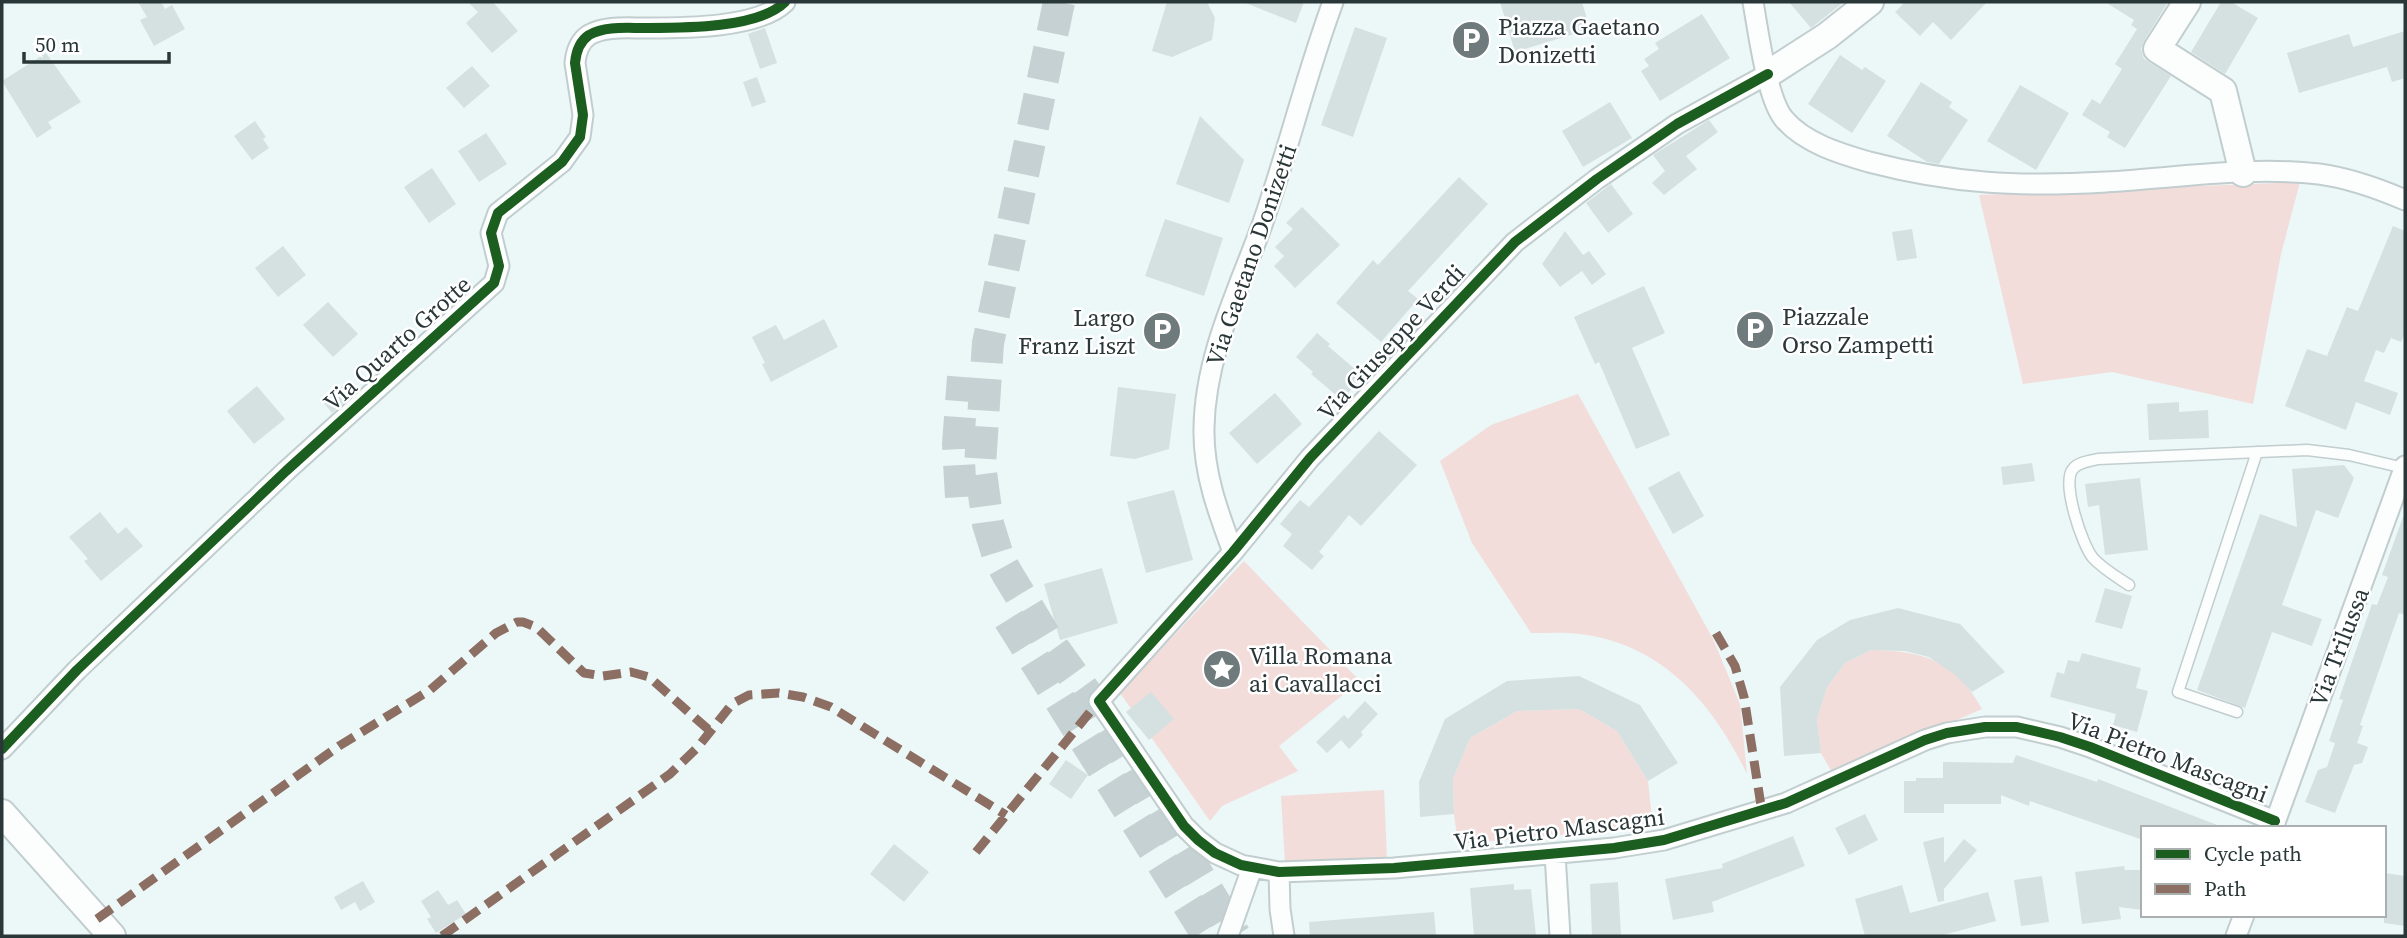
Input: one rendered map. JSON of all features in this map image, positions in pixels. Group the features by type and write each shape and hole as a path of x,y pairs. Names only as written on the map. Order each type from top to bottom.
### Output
{"main road":[{"name":"Via Giuseppe Verdi","path":"1768,74 1827,36 1870,2"},
{"path":"2187,2 2157,49 2223,91 2243,173"},
{"path":"2,813 112,936"}],"street":[{"name":"Via Quarto Grotte","path":"2,749 77,670 286,471 494,284 499,266 492,242 492,228 498,213 568,157 580,137 583,115 575,63 584,39 597,32 612,29 684,28 727,24 767,14 785,2"},
{"name":"Via Gaetano Donizetti","path":"1233,552 1216,507 1206,458 1204,428 1208,386 1221,335 1262,225 1334,2"},
{"path":"1753,2 1768,74 1779,110 1785,120 1804,135 1854,157 1911,173 2001,185 2105,182 2243,173 2295,173 2343,178 2405,200"},
{"name":"Via Giuseppe Verdi","path":"1099,701 1233,552 1303,466 1515,242 1597,179 1677,124 1768,74"},
{"name":"Via Trilussa","path":"2274,825 2405,467"},
{"name":"Via Pietro Mascagni","path":"1099,701 1184,826 1214,853 1252,868 1279,872 1395,868 1633,846 1698,831 1786,803 1925,740 1947,733 1985,727 2017,727 2090,747 2274,825"},
{"path":"1555,854 1560,936"},
{"path":"1228,936 1252,868"},
{"path":"1279,872 1284,936"},
{"path":"2236,936 2243,917"}],"lane":[{"path":"2129,585 2099,564 2086,547 2068,487 2069,475 2074,467 2098,459 2257,452 2326,452 2405,467"},
{"path":"2237,712 2178,692 2257,452"}],"shaded area":[{"path":"2300,182 2281,254 2253,404 2112,372 2023,384 1979,195"},
{"path":"1578,394 1713,639 1740,704 1747,774 1718,724 1701,701 1682,681 1660,664 1636,650 1609,640 1574,633 1531,633 1472,543 1440,461 1491,425"},
{"path":"1244,561 1360,681 1279,746 1298,771 1222,806 1210,821 1120,693"},
{"path":"1871,650 1907,653 1936,662 1961,679 1982,709 1833,774 1821,753 1817,719 1827,687 1845,663"},
{"path":"1579,709 1617,731 1648,781 1653,827 1458,844 1453,779 1470,738 1517,711"},
{"path":"1384,790 1387,858 1285,864 1281,796"}],"building":[{"path":"138,2 161,2 165,9 172,5 185,29 154,46 140,20 147,17"},
{"path":"468,2 493,2 518,31 492,53 466,23 478,12"},
{"path":"1167,2 1207,2 1215,18 1212,40 1172,57 1152,51"},
{"path":"1243,2 1304,2 1296,23"},
{"path":"1500,2 1582,2 1590,29 1515,52"},
{"path":"1789,2 1844,2 1811,28"},
{"path":"1905,2 1987,2 1951,40 1933,22 1920,36 1895,12"},
{"path":"2105,2 2168,2 2141,49 2144,59 2171,76 2125,148 2107,137 2110,132 2082,115 2092,99 2100,104 2122,69 2115,64 2137,29 2131,25 2134,20"},
{"path":"2221,2 2231,2 2258,18 2225,74 2191,52"},
{"path":"1702,14 1730,58 1660,101 1641,71 1649,66 1644,59 1659,49 1655,43"},
{"path":"1355,27 1387,38 1353,137 1321,125"},
{"path":"765,28 777,63 760,69 748,34"},
{"path":"2405,31 2405,78 2392,82 2387,67 2299,93 2287,53 2349,34 2353,47"},
{"path":"46,53 81,102 48,122 52,128 37,138 2,81"},
{"path":"1840,55 1862,70 1865,67 1886,81 1852,133 1808,104"},
{"path":"472,66 490,86 464,108 446,88"},
{"path":"757,77 766,102 752,107 743,82"},
{"path":"1921,82 1952,102 1949,107 1968,120 1939,164 1927,162 1887,136"},
{"path":"2020,85 2069,113 2036,170 1987,141"},
{"path":"1610,102 1632,138 1583,167 1562,131"},
{"path":"1200,116 1244,160 1229,203 1176,184"},
{"path":"1709,120 1718,132 1686,156 1697,169 1664,195 1652,183 1665,171 1653,155"},
{"path":"255,121 266,137 263,139 269,148 252,160 234,136"},
{"path":"486,133 507,164 479,182 458,151"},
{"path":"432,168 456,204 429,223 404,187"},
{"path":"1459,177 1488,204 1408,291 1418,299 1381,342 1336,303 1373,260 1378,265"},
{"path":"1611,184 1633,214 1608,233 1586,203"},
{"path":"1302,207 1340,245 1295,288 1274,266 1284,256 1275,247 1293,229 1286,223"},
{"path":"1165,219 1223,238 1204,296 1145,276"},
{"path":"2393,226 2405,231 2405,333 2401,342 2391,338 2384,353 2376,350 2364,381 2398,393 2390,415 2356,402 2346,430 2285,406 2307,349 2327,356 2347,307 2358,311"},
{"path":"1912,229 1917,258 1897,261 1892,232"},
{"path":"1565,231 1583,255 1589,251 1606,274 1592,285 1582,271 1560,287 1542,264"},
{"path":"283,246 306,275 278,297 255,268"},
{"path":"1644,286 1665,333 1632,348 1670,435 1636,449 1599,362 1595,364 1574,317"},
{"path":"328,302 358,334 333,357 303,325"},
{"path":"824,319 838,347 771,382 752,337 776,325 784,340"},
{"path":"1317,333 1363,376 1342,400 1311,374 1313,372 1296,357"},
{"path":"346,383 355,392 332,413 323,402"},
{"path":"257,386 285,419 254,444 227,411"},
{"path":"1118,387 1176,394 1169,449 1135,459 1110,456"},
{"path":"1275,393 1302,424 1257,464 1229,433"},
{"path":"2179,402 2179,412 2208,410 2209,438 2149,440 2147,404"},
{"path":"1379,431 1417,465 1361,526 1349,515 1319,552 1324,556 1312,570 1283,546 1292,534 1280,524 1300,500 1309,507"},
{"path":"2032,463 2035,481 2003,485 2001,467"},
{"path":"2344,465 2354,478 2338,518 2316,510 2282,605 2322,619 2312,646 2272,632 2245,708 2197,690 2260,514 2297,527 2292,469"},
{"path":"1679,471 1704,516 1673,534 1648,488"},
{"path":"2140,478 2148,550 2105,555 2099,505 2088,507 2085,484"},
{"path":"1174,490 1193,560 1146,573 1127,502"},
{"path":"100,512 118,534 126,527 143,546 101,581 84,561 88,559 69,537"},
{"path":"2403,517 2405,615 2399,613 2360,725 2363,726 2357,743 2368,747 2362,763 2354,765 2335,813 2305,802 2318,770 2327,767 2335,743 2329,741 2343,700 2339,699 2372,604 2377,605 2388,577 2382,575"},
{"path":"1102,568 1118,623 1060,640 1044,584"},
{"path":"2105,588 2132,596 2122,629 2095,622"},
{"path":"1898,608 1960,624 2005,672 1972,692 1954,674 1929,657 1905,651 1871,650 1845,663 1827,687 1817,719 1821,753 1784,756 1780,687 1817,640 1850,620"},
{"path":"2082,653 2141,668 2136,688 2148,691 2137,732 2113,725 2116,714 2050,697 2057,672 2064,674 2068,660 2079,662"},
{"path":"1579,676 1640,705 1678,763 1648,781 1617,731 1579,709 1517,711 1470,738 1453,779 1454,814 1420,817 1419,782 1445,719 1507,681"},
{"path":"1151,692 1174,719 1149,740 1126,712"},
{"path":"1365,701 1378,714 1361,732 1363,735 1349,749 1341,740 1327,753 1316,742 1344,715 1348,719"},
{"path":"2016,755 2097,782 2098,779 2220,826 2141,826 2141,839 2030,801 2029,806 2001,795 2001,804 1944,804 1944,813 1904,813 1904,781 1943,778 1943,762 2013,763"},
{"path":"1066,760 1088,775 1071,799 1049,784"},
{"path":"1865,814 1878,840 1849,855 1835,828"},
{"path":"1793,836 1805,866 1712,902 1714,912 1673,920 1665,879 1723,868 1722,864"},
{"path":"1944,837 1944,863 1964,839 1977,850 1944,889 1944,901 1938,902 1923,842"},
{"path":"894,844 929,872 904,902 870,874"},
{"path":"2124,866 2125,870 2141,870 2141,910 2119,907 2121,919 2082,924 2075,872"},
{"path":"2386,873 2405,876 2405,926 2384,923"},
{"path":"2042,876 2049,922 2021,926 2014,880"},
{"path":"363,881 375,902 360,911 355,902 341,910 334,897"},
{"path":"1618,882 1621,936 1592,936 1590,884"},
{"path":"1514,884 1514,890 1531,889 1536,936 1474,936 1470,888"},
{"path":"1902,885 1910,913 1988,892 1996,921 1939,936 1865,936 1855,899"},
{"path":"438,890 448,905 457,900 466,914 436,933 427,919 431,917 421,901"},
{"path":"1434,912 1436,936 1310,936 1309,922"}],"tunnel":[{"path":"1059,2 988,343 980,465 988,524 999,559 1008,575 1047,639 1098,710 1235,936"},
{"path":"961,497 958,444 963,377"},
{"path":"1009,619 1208,936"}],"marked path":[{"path":"97,919 339,746 430,690 496,633 517,622 536,627 584,673 603,676 631,672 649,677 710,731"},
{"path":"1716,633 1735,666 1744,697 1762,812"},
{"path":"442,936 670,774 698,747 732,704 749,695 779,693 803,697 831,707 1006,815"},
{"path":"976,852 1099,701"}],"cycle path":[{"path":"2,749 77,670 286,471 494,283 499,266 491,233 498,213 562,162 580,137 583,115 575,63 579,47 586,37 609,29 697,27 738,22 773,11 785,2"},
{"path":"1768,74 1677,124 1597,179 1515,242 1310,458 1233,552 1099,701 1184,826 1198,840 1215,853 1241,865 1279,872 1394,868 1614,848 1664,840 1786,803 1925,740 1947,733 1985,727 2017,727 2060,737 2275,821"}],"place":[{"name":"Piazza Gaetano Donizetti","path":"1471,40"},
{"name":"Piazzale Orso Zampetti","path":"1755,330"},
{"name":"Largo Franz Liszt","path":"1162,331"},
{"name":"Villa Romana ai Cavallacci","path":"1222,669"}]}
